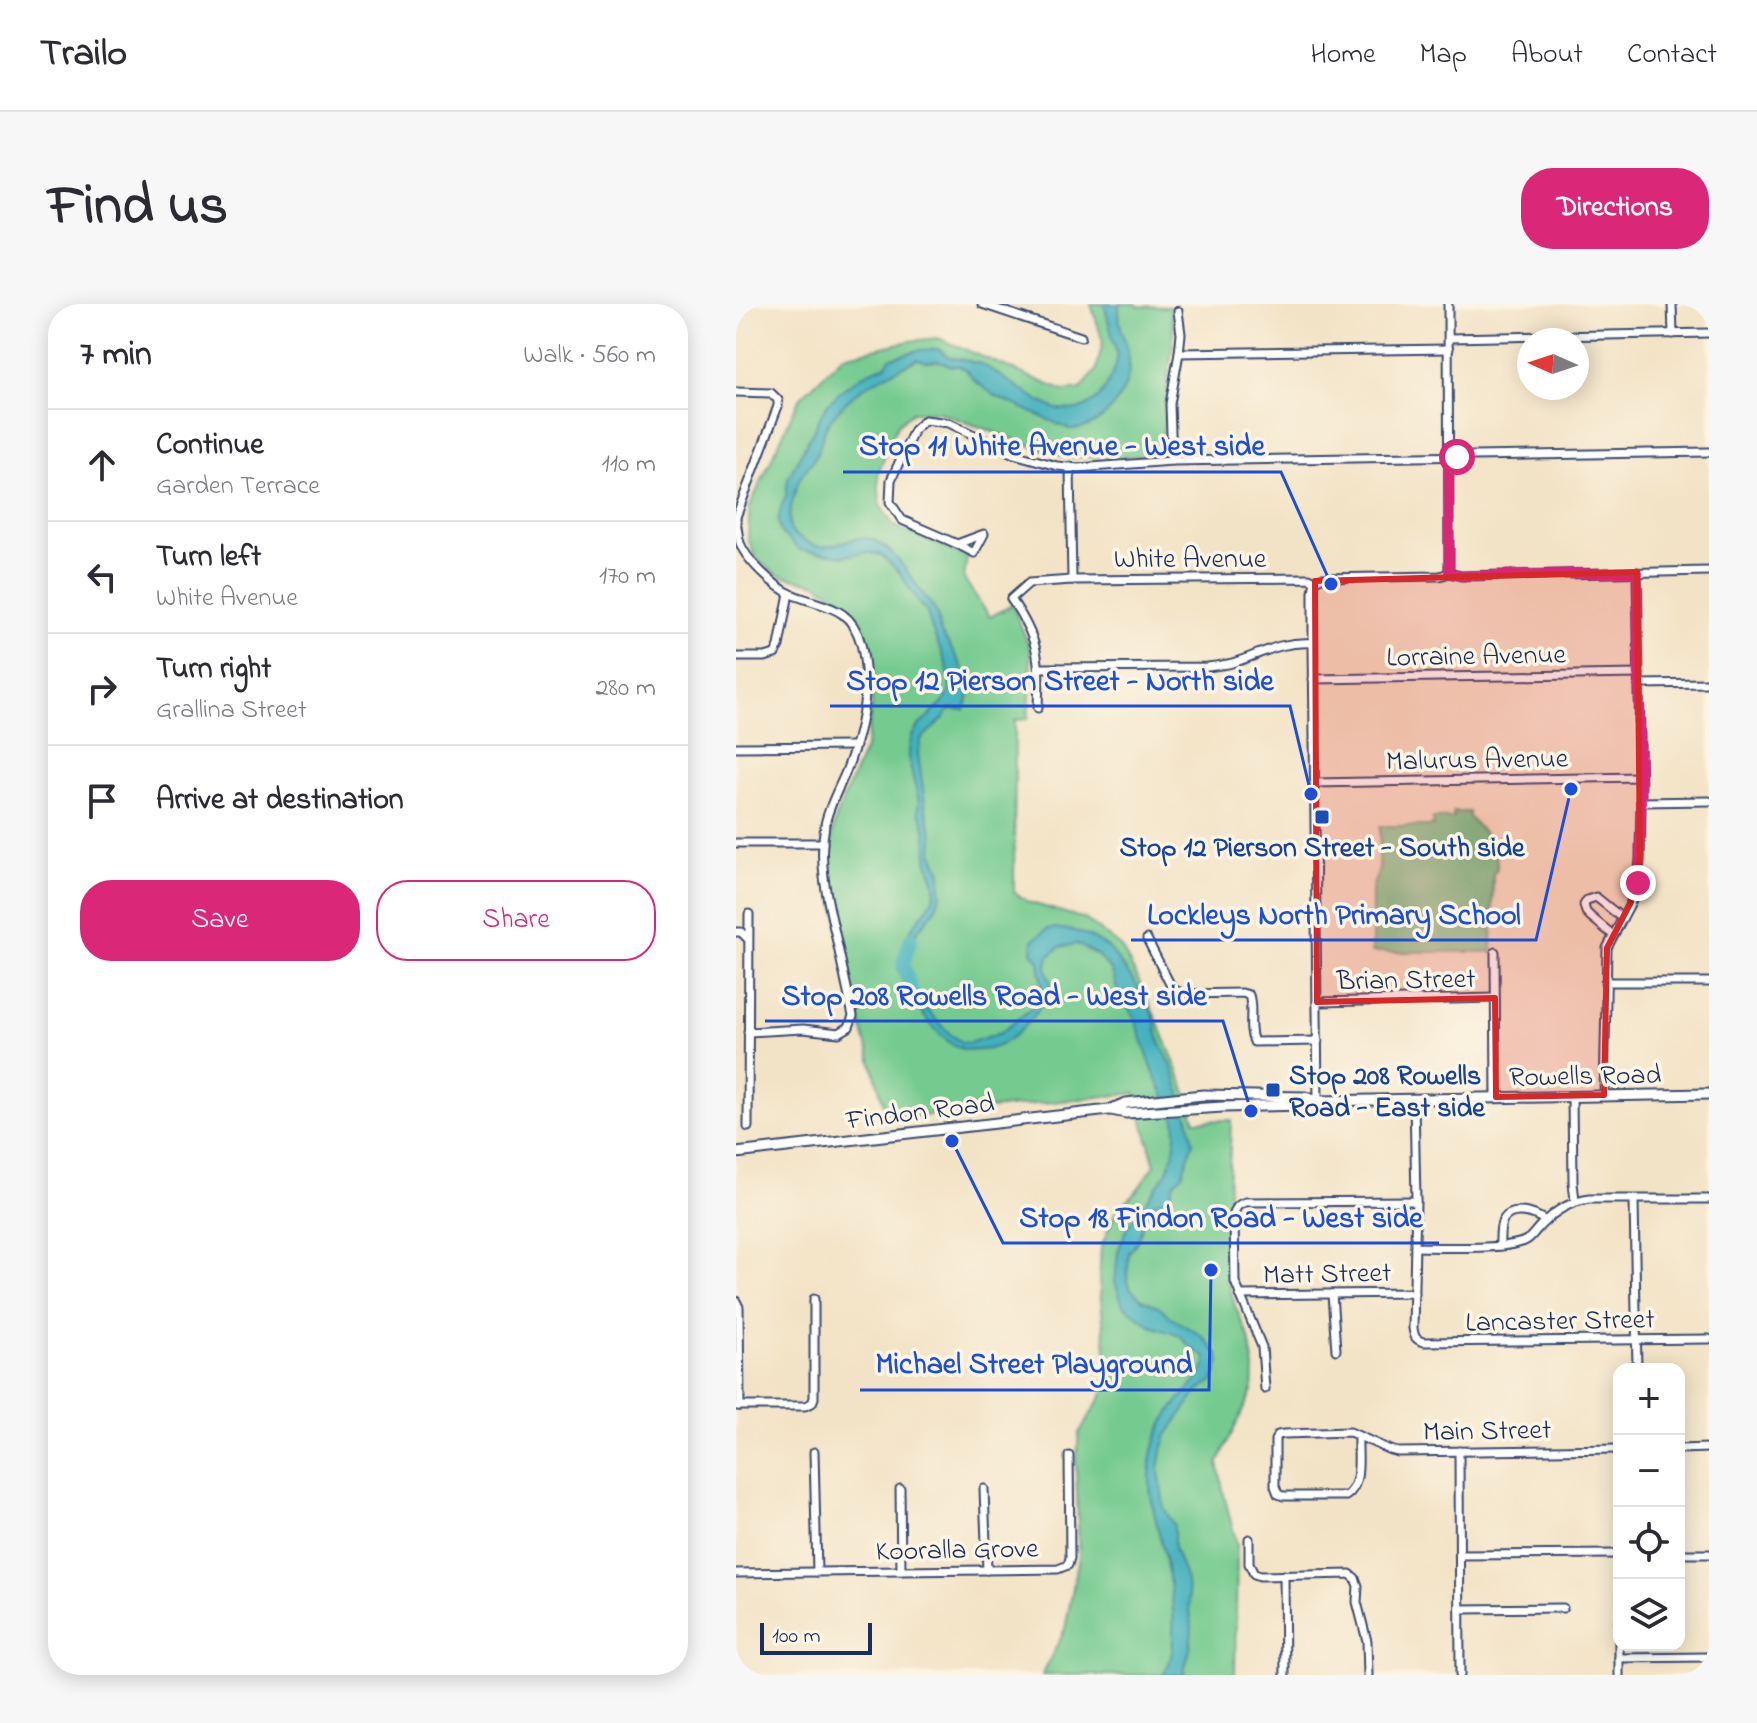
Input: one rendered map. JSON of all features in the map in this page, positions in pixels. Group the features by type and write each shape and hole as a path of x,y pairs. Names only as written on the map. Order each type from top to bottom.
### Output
{"main road":[{"name":"Rowells Road","path":"1204,1108 1305,1105 1318,1101 1709,1094"},
{"name":"Rowells Road","path":"1203,1095 1305,1097 1318,1101"},
{"name":"Findon Road","path":"1145,1107 1203,1095"},
{"name":"Findon Road","path":"736,1153 1109,1110 1126,1103 1145,1107 1204,1108"}],"street":[{"path":"982,304 1000,307 1081,337"},
{"path":"1448,304 1449,573"},
{"path":"1672,304 1673,334"},
{"path":"1172,461 1170,404 1181,334 1178,311"},
{"path":"1449,338 1709,333"},
{"path":"1179,353 1449,349"},
{"path":"736,392 771,393 776,396 778,406 736,518 741,546 760,570 789,593 822,603 847,618 860,638 864,684 863,714 856,746 825,822 823,843 824,879 853,1016 849,1027 839,1033 803,1029 748,1032"},
{"path":"957,544 902,520 890,502 891,480 914,430 925,420 949,423 1014,454 1070,467 1172,461 1709,452"},
{"path":"1070,467 1072,580"},
{"name":"White Avenue","path":"1040,668 1027,623 1011,599 1029,583 1309,578 1315,581 1321,578 1440,576 1449,573 1461,576 1709,571"},
{"path":"1604,1095 1607,948 1631,902 1638,883 1640,859 1637,572"},
{"path":"1315,581 1313,679 1318,1101"},
{"path":"736,657 775,654 789,593"},
{"path":"1038,708 1040,668 1207,667 1231,663 1278,645 1313,643"},
{"name":"Lorraine Avenue","path":"1313,679 1639,674"},
{"path":"1639,684 1709,683"},
{"path":"736,747 856,746"},
{"name":"Malurus Avenue","path":"1314,783 1640,777"},
{"path":"1641,802 1709,801"},
{"path":"736,843 823,843"},
{"path":"1613,935 1586,912 1584,905 1587,900 1596,897 1622,918"},
{"path":"748,1127 749,914"},
{"path":"736,932 747,938"},
{"path":"1147,939 1172,988 1183,994 1249,995 1250,1034 1254,1042 1318,1041"},
{"name":"Brian Street","path":"1495,952 1496,1097"},
{"path":"1605,982 1709,982"},
{"name":"Brian Street","path":"1317,1002 1495,998"},
{"path":"1572,1096 1575,1201"},
{"path":"1414,1099 1414,1293"},
{"path":"1415,1247 1518,1244 1527,1240 1567,1204 1575,1201 1709,1199"},
{"path":"1634,1200 1637,1363"},
{"path":"1265,1389 1262,1347 1235,1282 1236,1207 1240,1203 1416,1201"},
{"path":"1500,1246 1501,1227 1504,1218 1510,1214 1533,1214 1545,1221"},
{"name":"Lancaster Street","path":"1414,1293 1414,1336 1424,1342 1709,1339"},
{"name":"Matt Street","path":"1240,1295 1414,1293"},
{"path":"1332,1294 1336,1350"},
{"path":"736,1301 738,1406 805,1406 812,1403 814,1398 814,1299"},
{"name":"Main Street","path":"1358,1436 1357,1484 1353,1492 1346,1496 1278,1494 1275,1486 1275,1440 1278,1435 1350,1432 1396,1452 1613,1449"},
{"path":"1685,1449 1709,1448"},
{"path":"1459,1451 1460,1675"},
{"path":"814,1452 817,1572"},
{"name":"Kooralla Grove","path":"736,1573 1058,1569 1068,1565 1070,1558 1069,1456"},
{"path":"900,1489 901,1571"},
{"path":"984,1489 987,1570"},
{"path":"1249,1539 1249,1564 1254,1574 1350,1574 1355,1578 1357,1602 1367,1641 1368,1675"},
{"path":"1460,1555 1613,1554"},
{"path":"1685,1554 1709,1554"},
{"path":"1284,1575 1285,1675"},
{"path":"1460,1609 1563,1608"},
{"path":"1619,1651 1619,1675"},
{"path":"1619,1658 1709,1657"}],"highlighted area":[{"path":"1637,572 1640,859 1631,902 1607,948 1604,1095 1496,1097 1495,998 1317,1002 1315,581"}],"green space":[{"path":"1091,304 1170,307 1174,334 1161,456 1066,458 938,412 912,412 897,425 878,474 880,505 893,525 967,557 964,579 990,617 1012,605 1030,648 1028,719 1015,720 1014,892 1028,902 1085,919 1121,947 1160,1027 1195,1121 1231,1120 1228,1280 1249,1338 1254,1368 1253,1389 1218,1463 1237,1545 1235,1675 1042,1675 1065,1629 1079,1557 1076,1463 1079,1433 1102,1396 1108,1369 1099,1280 1101,1247 1116,1211 1137,1190 1155,1165 1135,1093 888,1120 859,1017 829,878 831,841 837,814 866,746 872,707 870,654 858,620 838,597 817,584 778,575 757,560 748,539 750,506 799,399 843,356 938,338 1064,391 1081,389 1096,371 1103,342"},
{"path":"1453,812 1469,812 1469,817 1496,846 1492,952 1372,952 1372,888 1379,870 1380,826 1433,826 1433,818 1453,818"}],"water":[{"path":"1104,304 1119,304 1129,367 1121,394 1111,409 1096,422 1083,428 1069,429 995,396 959,366 918,359 865,387 832,418 815,458 800,480 789,521 793,533 812,545 867,538 891,552 935,609 941,633 967,680 968,700 964,710 949,709 944,718 921,739 918,754 933,836 932,851 941,873 941,894 935,910 915,934 904,959 903,969 923,1006 962,1042 969,1043 1000,1033 1032,1008 1042,985 1039,961 1032,952 1033,940 1047,929 1076,931 1109,948 1145,996 1161,1045 1171,1064 1188,1116 1193,1143 1182,1175 1174,1183 1170,1196 1156,1202 1146,1214 1138,1240 1129,1253 1127,1281 1142,1299 1160,1307 1202,1336 1219,1355 1220,1362 1213,1381 1198,1391 1167,1435 1159,1470 1164,1508 1174,1525 1174,1548 1187,1583 1192,1628 1183,1675 1163,1675 1172,1650 1173,1609 1151,1499 1150,1466 1161,1428 1200,1377 1207,1358 1181,1336 1151,1326 1123,1305 1115,1282 1118,1251 1127,1228 1166,1173 1173,1155 1175,1118 1153,1071 1135,1019 1117,989 1112,971 1097,955 1077,944 1060,947 1049,956 1046,968 1052,987 1047,996 1017,1033 989,1049 975,1050 953,1045 937,1031 909,994 898,961 908,934 932,902 935,888 927,858 925,826 918,810 909,747 914,732 949,694 947,667 927,612 899,572 881,555 866,552 844,556 800,550 781,533 778,523 788,478 827,404 847,386 886,365 890,358 919,350 939,349 949,357 982,364 1056,409 1077,410 1097,399 1116,366 1117,355"}],"waterway":[{"path":"911,939 903,964 914,999"}],"place":[{"name":"Stop 11 White Avenue - West side","path":"1331,584"},
{"name":"Lockleys North Primary School","path":"1571,789"},
{"name":"Stop 12 Pierson Street - North side","path":"1311,794"},
{"name":"Stop 12 Pierson Street - South side","path":"1322,817"},
{"name":"Stop 208 Rowells Road - East side","path":"1273,1090"},
{"name":"Stop 208 Rowells Road - West side","path":"1251,1111"},
{"name":"Stop 18 Findon Road - West side","path":"952,1141"},
{"name":"Michael Street Playground","path":"1211,1270"}],"route":[{"path":"1457,457 1449,457 1449,573 1461,576 1637,572 1641,802 1638,883"}]}
